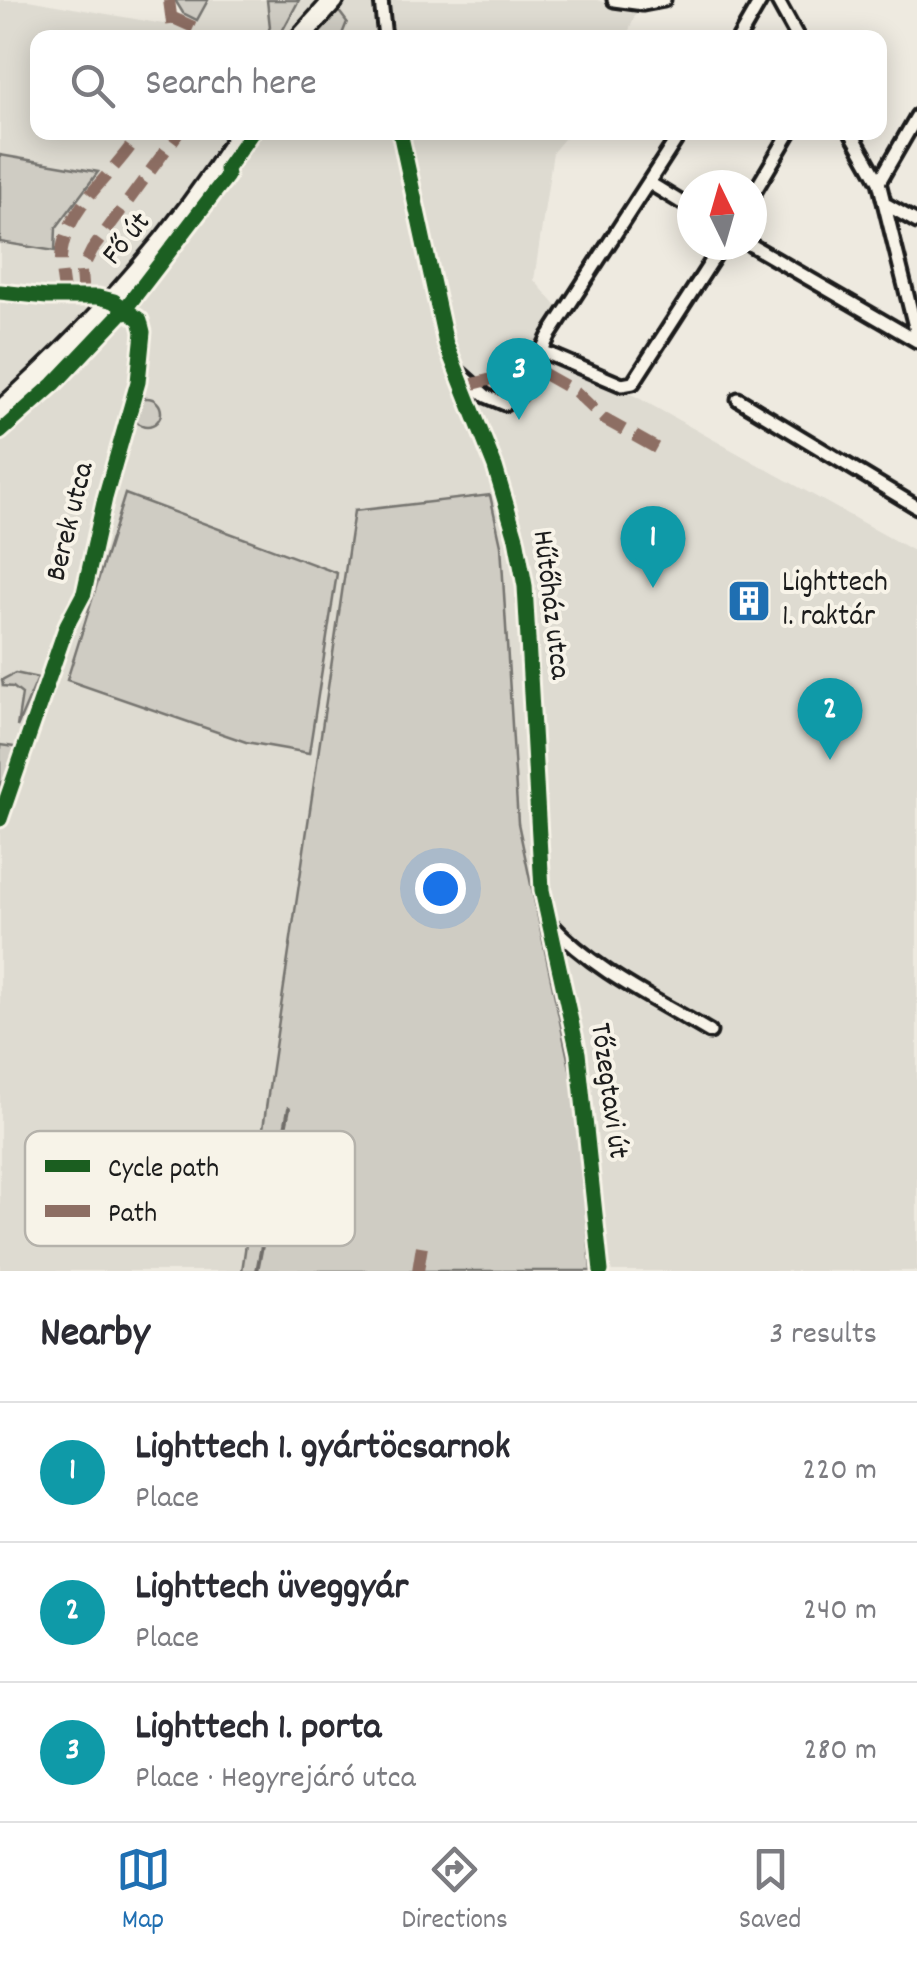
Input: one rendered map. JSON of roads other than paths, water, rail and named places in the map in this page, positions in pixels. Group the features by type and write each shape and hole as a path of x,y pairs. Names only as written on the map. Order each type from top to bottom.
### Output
{"main road":[{"path":"306,30 320,0"},
{"path":"306,30 334,0"},
{"name":"Fő út","path":"0,411 114,301 208,183 236,140"}],"street":[{"path":"614,0 643,4 664,0"},
{"path":"743,30 761,0"},
{"path":"777,0 794,30"},
{"path":"379,3 384,30"},
{"path":"880,182 917,116"},
{"name":"Hűtőház utca","path":"402,140 446,344 496,468 516,538 525,586 542,890 548,920"},
{"path":"455,368 495,401 505,404 520,395 542,351 677,140"},
{"path":"767,171 785,140"},
{"path":"856,140 880,182 917,338"},
{"path":"651,184 677,200"},
{"path":"887,206 917,222"},
{"path":"767,253 917,338"},
{"path":"542,351 622,386 632,384 712,260"},
{"path":"0,292 114,301"},
{"name":"Berek utca","path":"0,818 67,625 84,593 104,501 138,382 143,332 140,320 114,301"},
{"path":"738,399 917,507"},
{"path":"474,418 495,401"},
{"path":"548,920 584,954 710,1032"},
{"name":"Tőzegtavi út","path":"548,920 578,1053 602,1271"}],"waterway":[{"path":"284,1131 289,1108"},
{"path":"257,1271 262,1246"}],"place":[{"name":"Lighttech 1. porta","path":"519,420"},
{"name":"Lighttech 1. gyártöcsarnok","path":"653,588"},
{"name":"Lighttech 1. raktár","path":"749,601"},
{"name":"Lighttech üveggyár","path":"830,760"}]}
